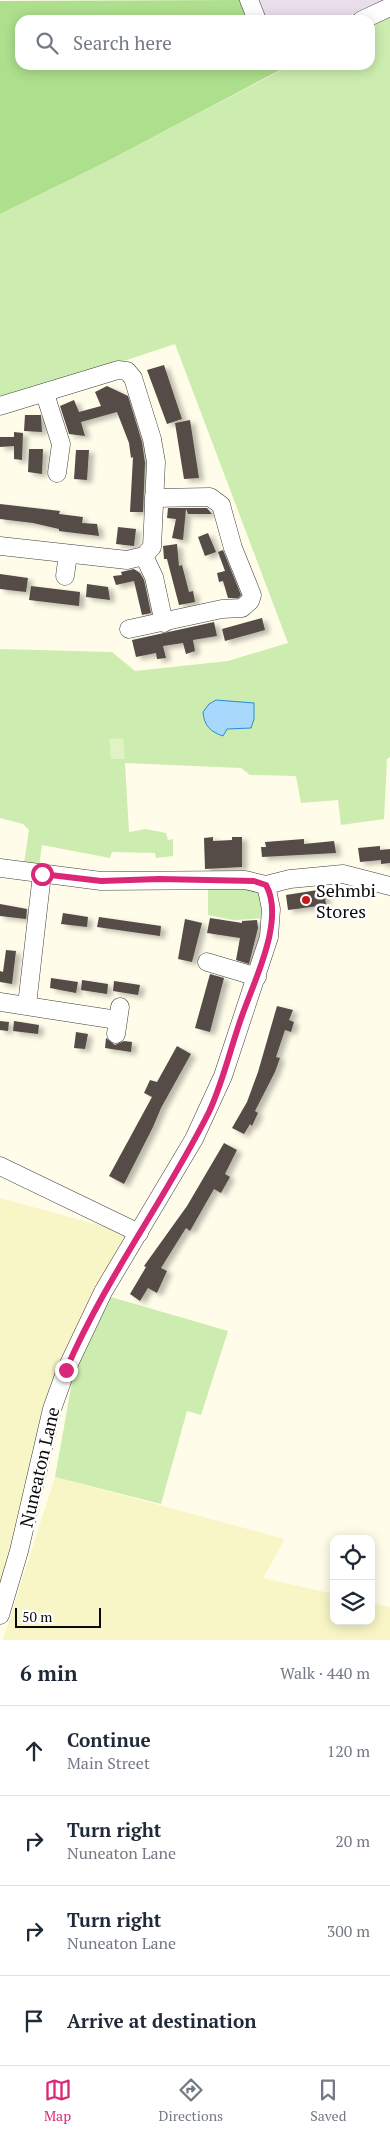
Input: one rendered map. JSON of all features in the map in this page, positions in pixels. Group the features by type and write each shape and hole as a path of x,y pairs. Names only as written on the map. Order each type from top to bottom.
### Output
{"street":[{"path":"249,0 255,15"},
{"path":"373,15 390,7"},
{"path":"0,406 45,394 118,370 127,371 133,378 152,439 156,462 152,547 144,556 127,560 0,546"},
{"path":"45,394 60,444 56,473"},
{"path":"129,629 222,609 242,608 250,601 252,595 233,548 221,505 216,499 210,497 154,498"},
{"path":"65,576 68,554"},
{"path":"144,556 154,577 164,623"},
{"path":"3,872 42,874 101,881 237,880 266,885 290,878 335,874 352,875 390,886"},
{"path":"27,1005 42,874"},
{"name":"Nuneaton Lane","path":"0,1615 19,1551 52,1408 72,1356 104,1292 212,1105 265,953 270,922 270,898 266,885"},
{"path":"207,962 257,977"},
{"path":"0,1002 118,1020"},
{"path":"0,1166 139,1233"}],"shaded area":[{"path":"240,0 390,0 363,15 245,15"},
{"path":"0,1198 128,1233 78,1328 0,1596"},
{"path":"55,1477 285,1539 263,1578 330,1593 330,1625 375,1625 375,1604 390,1607 390,1640 3,1640"}],"green space":[{"path":"240,0 245,12 245,15 15,15 15,70 280,70 104,163 0,214 0,1"},
{"path":"390,16 390,757 387,759 384,819 341,825 338,800 301,803 296,776 250,775 241,768 125,763 129,832 146,829 166,833 168,840 173,839 173,856 156,858 155,853 112,852 110,858 42,845 39,866 24,863 29,830 23,824 0,818 0,649 112,652 135,671 228,661 288,643 175,344 0,402 0,214 104,163 281,70 375,70 375,24"},
{"path":"123,738 125,759 111,759 109,739"},
{"path":"208,886 261,889 266,918 234,920 208,915"},
{"path":"111,1297 228,1331 201,1415 187,1411 161,1504 55,1477 74,1371"}],"water":[{"path":"216,700 254,703 254,719 251,728 227,729 223,736 215,733 207,725 203,712 209,704"}],"building":[{"path":"164,365 182,419 167,424 147,370"},
{"path":"107,386 128,396 142,442 145,463 143,512 130,512 133,457 131,458 129,443 117,412 81,422 85,436 69,434 60,406 74,400 79,412 101,406 95,392"},
{"path":"25,415 41,415 42,432 24,431"},
{"path":"190,420 199,478 184,479 175,423"},
{"path":"14,432 23,433 22,460 14,459 14,446 0,447 0,437 14,437"},
{"path":"29,449 43,449 42,474 28,472"},
{"path":"76,450 89,450 87,480 74,479"},
{"path":"0,504 60,511 59,514 83,517 82,523 97,524 99,536 59,531 59,529 33,523 0,519"},
{"path":"168,508 207,508 212,514 188,514 186,509 183,540 172,538 176,519 167,518"},
{"path":"118,527 136,529 134,546 116,544"},
{"path":"208,533 216,552 205,556 198,537"},
{"path":"177,544 179,566 182,565 189,592 193,591 195,602 179,605 167,559 164,559 163,546"},
{"path":"223,550 241,595 238,598 228,598 223,581 219,582 217,573 225,571 218,552"},
{"path":"134,569 140,573 144,580 151,613 142,615 134,581 116,585 113,576 122,575 121,572"},
{"path":"0,574 28,578 26,592 0,589"},
{"path":"87,584 108,587 110,600 86,597"},
{"path":"31,586 80,592 79,606 29,600"},
{"path":"262,618 265,630 225,641 222,629"},
{"path":"214,622 217,636 193,640 195,651 186,654 183,643 163,646 166,658 157,659 156,653 136,657 132,640"},
{"path":"213,837 213,841 232,840 232,837 242,837 242,867 205,869 204,838"},
{"path":"304,839 304,844 334,841 336,853 262,857 261,847 266,847 265,842"},
{"path":"380,846 380,850 390,849 390,863 381,864 381,860 360,862 358,848"},
{"name":"Sehmbi Stores","path":"324,889 326,905 288,910 286,895"},
{"path":"0,904 27,909 26,919 0,916"},
{"path":"63,913 88,917 87,927 61,924"},
{"path":"99,917 161,926 160,936 97,927"},
{"path":"210,918 242,923 242,921 257,920 258,928 249,964 236,960 240,938 207,933"},
{"path":"185,919 202,923 192,962 178,959"},
{"path":"6,950 16,951 12,984 0,982 0,971 3,972"},
{"path":"210,974 224,978 210,1032 195,1028"},
{"path":"51,978 78,982 76,993 50,988"},
{"path":"82,980 108,984 107,994 81,990"},
{"path":"114,981 140,985 138,995 113,991"},
{"path":"277,1006 293,1010 289,1020 294,1022 291,1032 285,1030 276,1057 280,1058 275,1072 255,1111 258,1113 252,1126 250,1124 244,1134 232,1128 247,1102 258,1072"},
{"path":"0,1021 9,1022 8,1031 0,1030"},
{"path":"14,1021 39,1025 38,1034 13,1031"},
{"path":"76,1032 88,1034 85,1049 74,1048"},
{"path":"106,1038 115,1045 124,1041 132,1042 131,1052 105,1048"},
{"path":"177,1046 191,1054 161,1108 124,1184 109,1176 152,1097 144,1093 150,1080 157,1082"},
{"path":"224,1143 237,1150 225,1174 230,1177 221,1193 214,1189 190,1231 186,1228 161,1268 167,1271 157,1293 148,1288 140,1301 130,1294 146,1267 144,1266 187,1206"}],"place":[{"name":"Sehmbi Stores","path":"306,900"}],"route":[{"path":"42,874 101,881 159,879 245,880 261,882 266,885 268,890 271,909 269,937 265,953 241,1018 218,1092 194,1139 88,1321 66,1370"}]}
